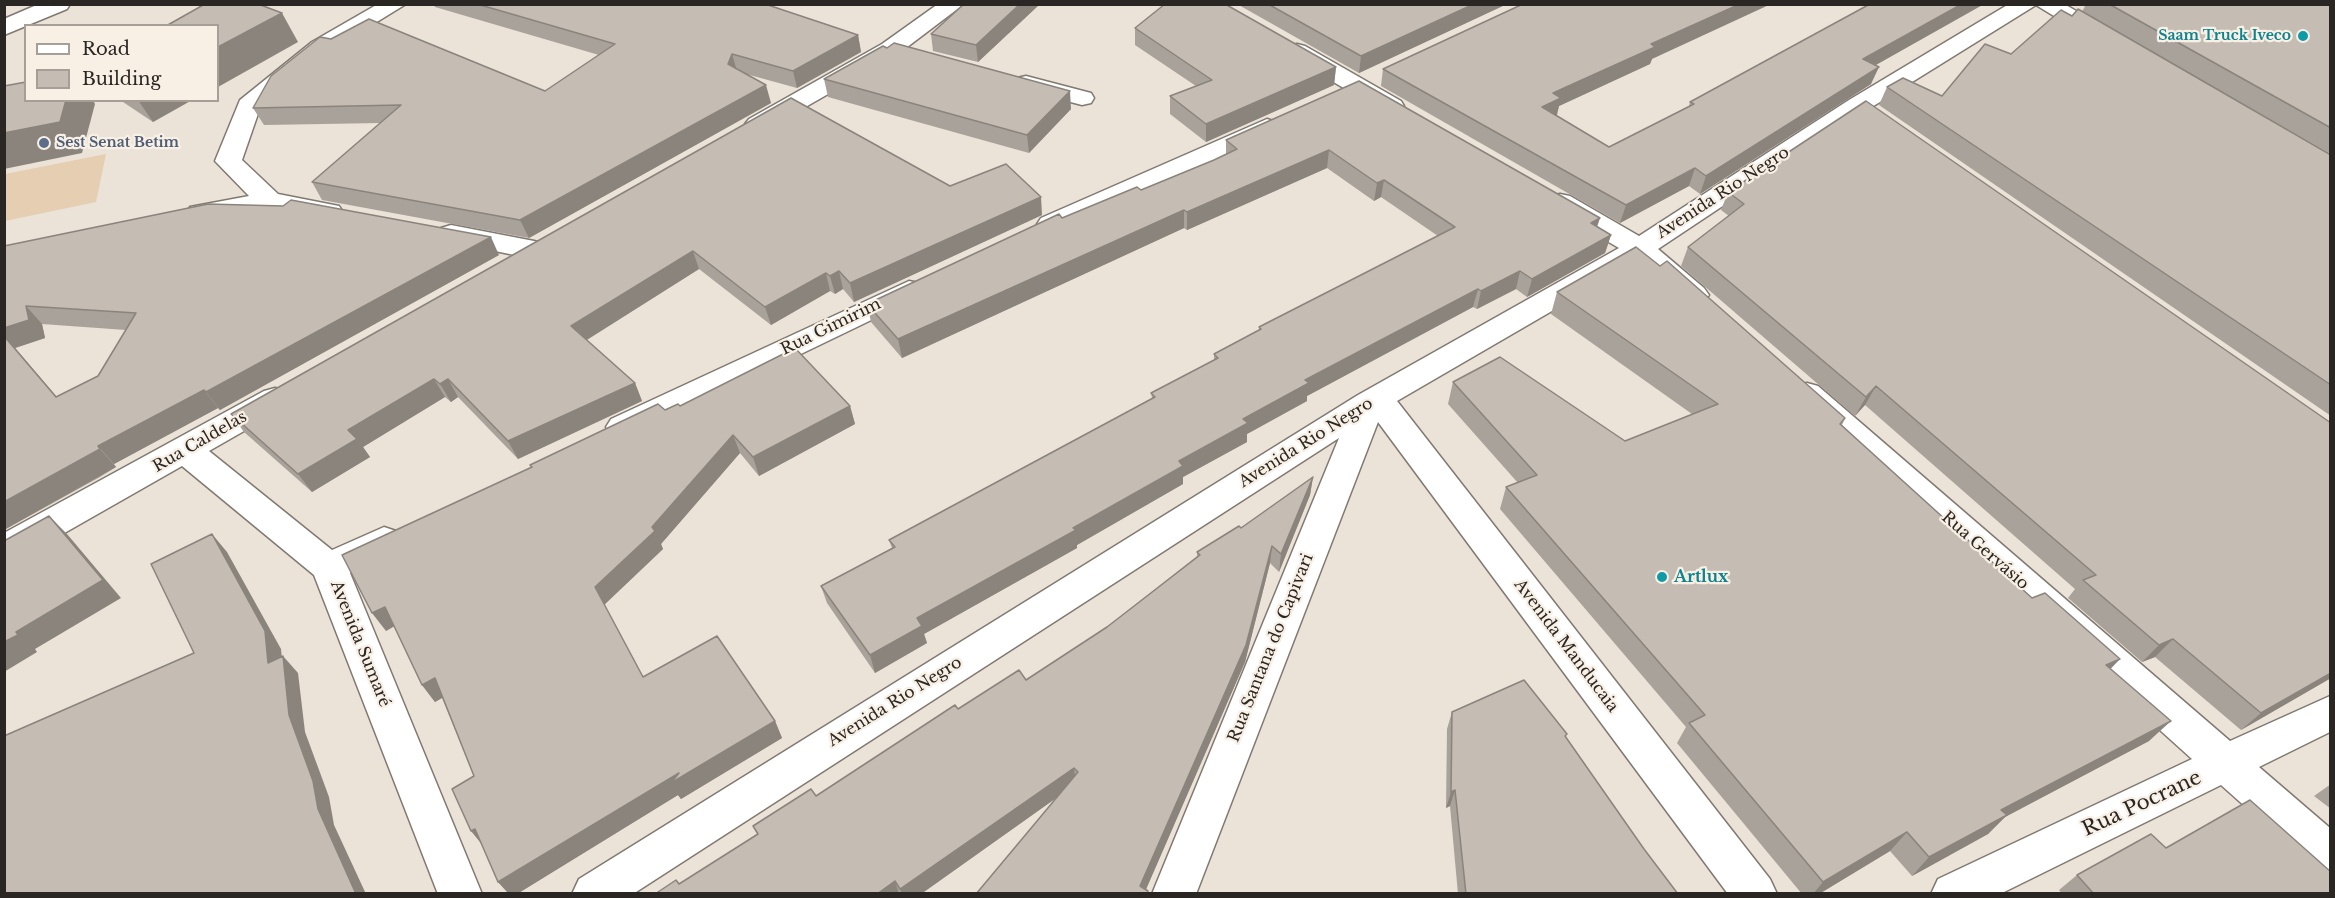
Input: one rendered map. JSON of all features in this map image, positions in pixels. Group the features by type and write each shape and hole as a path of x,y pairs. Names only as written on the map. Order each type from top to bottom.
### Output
{"main road":[{"path":"4,28 59,4"},
{"path":"269,201 228,161 249,105 320,47 395,4"},
{"path":"733,138 890,49 953,4"},
{"name":"Avenida Rio Negro","path":"594,894 1373,400 1640,248 1868,112 2026,4"},
{"path":"2047,4 2118,45"},
{"path":"856,39 924,58"},
{"path":"1277,40 1408,115"},
{"path":"1325,101 1389,72"},
{"path":"1003,78 1082,98"},
{"path":"1030,233 1293,116"},
{"path":"1539,190 1640,248 1720,318"},
{"path":"177,217 269,201 350,216"},
{"path":"431,230 545,244 493,273"},
{"name":"Rua Gimirim","path":"599,438 932,278"},
{"name":"Rua Gervásio","path":"1782,373 2331,855"},
{"name":"Rua Caldelas","path":"4,550 298,385"},
{"name":"Rua Santana do Capivari","path":"1174,894 1373,400"},
{"name":"Avenida Manducaia","path":"1373,400 1755,894"},
{"name":"Avenida Sumaré","path":"185,450 329,567 459,894"},
{"path":"329,567 405,531"},
{"name":"Rua Pocrane","path":"1953,894 2228,764 2331,712"}],"shaded area":[{"path":"106,154 96,202 5,221 5,174"}],"building":[{"path":"205,4 258,4 282,13 219,46 219,24 170,24"},
{"path":"477,4 765,4 858,35 793,71 732,54 728,64 766,85 520,220 312,182 401,105 253,108 271,76 320,37 331,39 369,19 545,91 615,44"},
{"path":"964,4 1020,4 976,45 931,34"},
{"path":"1165,4 1225,4 1336,67 1206,124 1170,96 1212,80 1135,28"},
{"path":"1268,4 1474,4 1361,56"},
{"path":"1523,4 1740,4 1651,44 1655,47 1553,93 1561,98 1542,107 1609,147 1694,104 1690,102 1870,4 1962,4 1863,59 1879,67 1706,176 1695,168 1626,205 1383,69"},
{"path":"2109,4 2331,4 2331,128"},
{"path":"2078,9 2331,155 2331,385 1887,87 1903,78 1942,96 1985,44 2011,54 2061,10 2072,16"},
{"path":"894,43 1070,91 1027,135 824,79 883,46 887,48"},
{"path":"1359,81 1600,218 1591,223 1611,235 1532,279 1520,271 1481,291 1478,289 1305,380 1309,383 1243,419 1248,423 1179,461 1183,466 1073,528 1076,530 917,618 922,626 870,655 821,586 895,547 889,540 1155,397 1151,393 1218,358 1214,354 1261,329 1259,327 1455,227 1384,180 1377,183 1329,150 1187,212 1184,210 898,339 867,304 1059,214 1062,218 1137,187 1141,190 1214,160 1237,149 1226,140"},
{"path":"24,82 24,102 65,102 60,122 4,133 4,86"},
{"path":"791,98 950,186 1006,164 1041,197 850,283 839,271 830,276 826,273 765,307 693,251 571,326 635,383 508,441 448,379 440,384 434,379 348,430 357,439 298,474 231,414"},
{"path":"1866,101 2331,423 2331,673 2261,713 2173,639 2159,645 2083,580 2096,575 1876,386 1866,397 1688,247 1744,204 1728,192"},
{"path":"291,200 491,237 206,392 204,390 98,446 100,449 4,502 4,336 56,397 98,376 136,313 26,306 29,320 4,328 4,246 208,204 283,206"},
{"path":"1636,247 1660,266 1667,261 1845,418 1840,424 2032,598 2045,593 2120,659 2106,665 2171,721 2001,810 2007,815 1929,857 1907,832 1823,882 1689,723 1705,715 1506,487 1537,475 1453,382 1500,357 1625,441 1718,404 1557,292"},
{"path":"795,348 850,406 753,457 733,435 652,527 655,531 595,587 643,677 717,636 775,721 671,783 679,773 498,882 475,829 471,831 452,789 474,776 435,678 422,685 385,607 372,613 342,555 532,467 530,465 658,404 665,410 678,404 680,406"},
{"path":"1313,477 1281,554 1272,546 1246,645 1140,886 1148,891 1147,894 976,894 1078,772 1074,768 900,889 895,881 877,894 655,894 676,880 679,884 758,834 753,826 811,789 816,796 955,705 958,709 1019,670 1026,680 1107,627 1200,555 1197,552 1239,526 1241,528"},
{"path":"49,516 103,580 16,632 18,635 4,642 4,541"},
{"path":"212,534 265,631 268,663 283,656 289,715 313,781 318,809 356,894 4,894 4,736 194,653 151,564"},
{"path":"1524,680 1567,734 1565,736 1678,894 1466,894 1455,790 1451,792 1452,712"},
{"path":"2250,800 2331,872 2331,894 2094,894 2077,875 2151,834 2166,848"}],"place":[{"name":"Saam Truck Iveco","path":"2303,36"},
{"name":"Sest Senat Betim","path":"44,143"},
{"name":"Artlux","path":"1662,577"}]}
